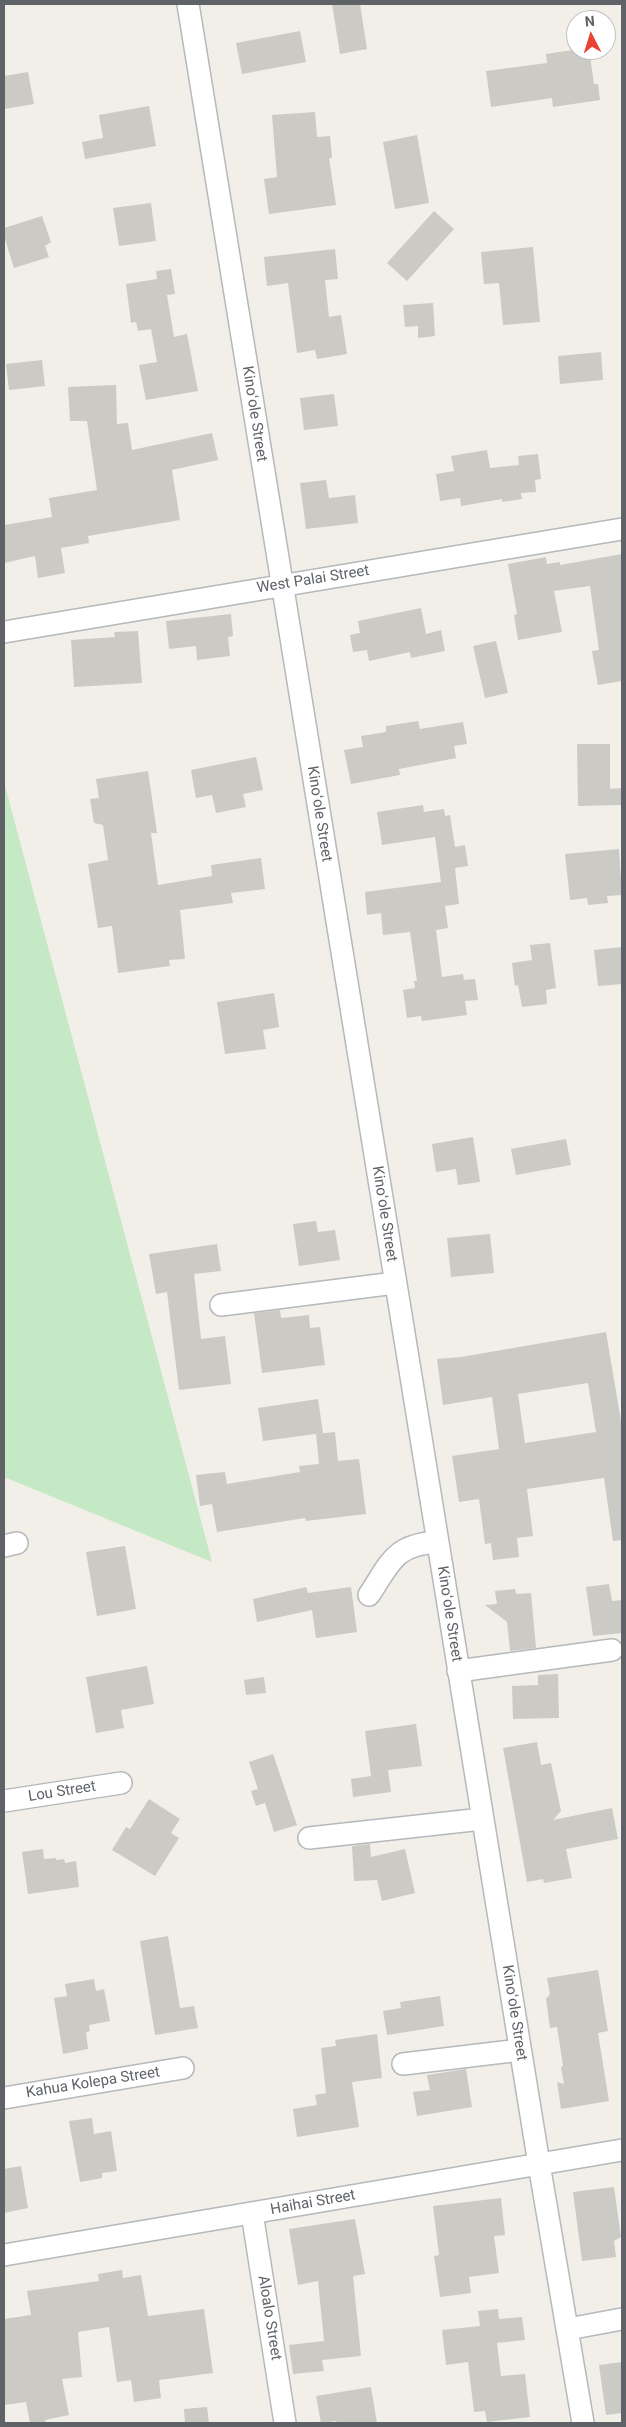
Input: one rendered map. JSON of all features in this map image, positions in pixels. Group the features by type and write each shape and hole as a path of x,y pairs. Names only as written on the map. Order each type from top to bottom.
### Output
{"street":[{"name":"Kinoʻole Street","path":"188,4 482,1819 583,2423"},
{"name":"West Palai Street","path":"4,632 622,529"},
{"path":"222,1305 395,1283"},
{"path":"369,1595 393,1558 415,1544 437,1542"},
{"path":"458,1671 612,1650"},
{"name":"Lou Street","path":"4,1801 121,1782"},
{"path":"309,1838 482,1819"},
{"path":"404,2064 520,2050"},
{"name":"Kahua Kolepa Street","path":"4,2098 183,2068"},
{"name":"Haihai Street","path":"4,2255 622,2150"},
{"name":"Aloalo Street","path":"252,2213 285,2423"},
{"path":"568,2329 622,2319"}],"green space":[{"path":"4,782 212,1562 4,1477"}],"building":[{"path":"332,4 360,4 367,49 340,54"},
{"path":"300,31 306,62 242,74 236,43"},
{"path":"566,51 566,60 590,60 594,84 598,84 600,100 553,107 552,98 491,107 486,71 547,63 546,54"},
{"path":"28,72 34,104 4,109 4,76"},
{"path":"149,106 156,146 85,159 82,142 103,138 99,115"},
{"path":"315,112 317,137 330,136 332,158 329,158 336,205 269,214 264,179 277,177 272,115"},
{"path":"417,135 429,203 395,209 383,142"},
{"path":"151,203 156,241 119,246 113,208"},
{"path":"434,211 454,229 407,281 387,263"},
{"path":"42,216 51,242 45,246 49,257 14,268 4,236 4,228"},
{"path":"533,247 540,322 503,325 499,283 484,284 481,252"},
{"path":"335,249 338,279 325,280 329,317 341,315 347,354 317,359 315,350 297,353 288,283 267,286 264,257"},
{"path":"171,269 175,294 167,295 174,337 187,334 198,391 146,400 139,365 157,362 151,329 138,331 136,322 131,323 126,284 157,279 156,271"},
{"path":"433,303 435,336 418,338 418,326 405,327 403,305"},
{"path":"601,352 603,380 560,384 558,356"},
{"path":"42,360 45,386 9,390 6,364"},
{"path":"116,385 117,424 128,423 132,450 212,433 218,460 172,470 180,520 88,536 89,543 61,548 65,573 38,578 35,556 4,563 4,525 52,517 49,498 97,490 87,421 70,421 68,387"},
{"path":"334,394 338,426 304,430 300,398"},
{"path":"487,450 490,468 519,465 518,456 538,454 541,479 535,480 536,492 521,493 522,499 502,502 502,499 461,506 460,498 440,501 436,474 454,471 451,456"},
{"path":"326,480 329,498 355,495 358,523 306,529 300,483"},
{"path":"622,554 622,681 598,685 592,651 599,650 590,586 554,591 562,632 518,640 514,615 517,614 508,564 546,557 547,564 560,562 560,565"},
{"path":"421,608 426,634 441,630 445,651 411,658 410,652 369,661 367,650 353,652 350,635 360,633 358,621"},
{"path":"231,614 233,636 228,637 230,656 197,660 196,646 169,649 166,621"},
{"path":"138,631 142,683 74,687 71,640 115,637 114,632"},
{"path":"496,641 508,693 485,698 473,646"},
{"path":"418,721 420,729 463,722 467,744 454,746 456,758 399,769 400,775 351,784 344,750 363,747 361,736 386,732 386,726"},
{"path":"577,744 610,744 610,789 622,788 622,805 578,806"},
{"path":"256,757 263,790 243,794 246,807 216,813 212,795 196,798 191,770"},
{"path":"148,771 157,833 151,833 158,885 212,876 211,865 261,858 265,889 231,893 233,903 180,910 185,959 169,960 170,966 118,973 112,926 98,928 88,864 108,860 103,825 94,823 90,799 99,798 96,779"},
{"path":"423,805 424,812 444,809 445,816 450,815 455,847 465,845 468,866 455,868 459,904 445,906 448,928 436,930 442,977 463,974 464,980 475,979 478,1000 465,1001 467,1015 422,1021 421,1016 407,1018 403,990 415,988 414,981 417,981 410,932 383,935 381,913 367,915 365,892 441,882 435,837 382,845 377,812"},
{"path":"619,849 622,895 607,896 608,903 588,905 587,898 570,900 565,854"},
{"path":"550,943 556,988 546,990 547,1004 522,1007 518,985 515,986 512,963 532,960 530,945"},
{"path":"622,947 622,984 598,986 594,950"},
{"path":"274,993 279,1027 263,1030 266,1049 225,1054 217,1002"},
{"path":"473,1137 480,1182 458,1185 456,1169 436,1172 432,1144"},
{"path":"566,1139 571,1165 516,1175 511,1149"},
{"path":"316,1221 318,1232 335,1230 340,1260 299,1266 293,1224"},
{"path":"490,1234 494,1273 451,1277 447,1238"},
{"path":"217,1244 221,1271 194,1274 201,1339 225,1336 231,1384 179,1390 167,1292 156,1294 149,1254"},
{"path":"280,1310 281,1318 309,1315 310,1328 320,1327 325,1365 262,1373 254,1313"},
{"path":"606,1332 622,1427 622,1540 613,1541 604,1478 527,1489 533,1536 517,1538 519,1557 493,1560 491,1543 485,1544 479,1499 459,1502 452,1456 499,1449 492,1397 443,1405 437,1359 461,1357","holes":["588,1383 596,1432 525,1443 518,1394"]},
{"path":"318,1399 323,1433 263,1441 258,1408"},
{"path":"335,1432 338,1461 359,1459 366,1514 306,1521 305,1518 217,1532 212,1504 200,1506 196,1475 225,1472 227,1484 300,1472 299,1466 319,1464 316,1434"},
{"path":"125,1546 136,1609 97,1616 86,1552"},
{"path":"609,1584 612,1601 622,1600 622,1633 593,1636 586,1587"},
{"path":"306,1587 308,1593 351,1587 357,1632 316,1638 312,1610 257,1622 253,1599"},
{"path":"515,1589 516,1594 531,1593 536,1648 510,1651 507,1622 485,1605 497,1604 495,1591"},
{"path":"147,1666 154,1704 121,1710 124,1728 96,1733 86,1677"},
{"path":"558,1674 559,1718 513,1719 512,1686 538,1685 538,1675"},
{"path":"264,1677 266,1693 246,1695 244,1680"},
{"path":"416,1724 422,1766 388,1770 391,1792 353,1797 351,1779 371,1776 365,1731"},
{"path":"537,1742 541,1765 551,1763 561,1811 553,1820 612,1808 618,1839 566,1849 572,1878 544,1883 543,1879 527,1882 503,1748"},
{"path":"273,1754 297,1825 274,1832 265,1803 256,1806 251,1791 258,1789 249,1762"},
{"path":"149,1799 180,1819 171,1833 179,1838 155,1876 112,1850 126,1827 130,1829"},
{"path":"370,1844 371,1857 405,1849 415,1893 382,1901 377,1880 354,1881 352,1846"},
{"path":"43,1849 44,1859 64,1859 65,1863 76,1861 79,1887 28,1894 22,1852"},
{"path":"168,1936 180,2008 194,2006 198,2028 155,2035 140,1941"},
{"path":"598,1970 608,2031 598,2033 609,2101 561,2109 557,2082 564,2084 561,2067 563,2066 557,2027 550,2028 546,1999 550,1994 547,1978"},
{"path":"94,1979 96,1991 104,1989 110,2021 89,2025 90,2031 86,2032 88,2049 63,2054 54,1998 67,1996 65,1984"},
{"path":"440,1996 444,2026 387,2035 383,2011 401,2008 400,2002"},
{"path":"377,2034 382,2078 352,2082 359,2127 297,2137 293,2109 317,2105 315,2095 326,2093 321,2048 336,2046 335,2040"},
{"path":"466,2069 472,2107 417,2116 413,2092 430,2090 427,2075"},
{"path":"92,2118 94,2134 111,2131 117,2171 102,2173 102,2178 80,2182 69,2121"},
{"path":"21,2166 28,2208 4,2213 4,2169"},
{"path":"614,2187 621,2237 614,2241 616,2257 582,2261 573,2192"},
{"path":"501,2198 505,2235 494,2236 499,2273 469,2277 471,2293 440,2297 434,2256 439,2255 433,2206"},
{"path":"355,2219 365,2274 353,2276 361,2356 322,2360 324,2371 293,2374 289,2345 324,2341 318,2281 298,2285 289,2229"},
{"path":"122,2270 123,2278 141,2275 148,2316 204,2309 213,2373 159,2380 161,2398 134,2402 131,2380 117,2382 109,2327 78,2332 82,2377 62,2379 69,2415 45,2420 46,2423 30,2423 26,2402 4,2405 4,2319 31,2315 27,2291 99,2281 98,2274"},
{"path":"498,2309 499,2319 522,2317 525,2340 497,2343 501,2376 525,2374 530,2417 487,2422 485,2411 474,2412 468,2362 446,2365 442,2330 480,2326 478,2311"},
{"path":"622,2362 622,2413 606,2415 599,2365"},
{"path":"371,2387 377,2423 337,2423 336,2421 321,2423 316,2396"},
{"path":"207,2407 209,2423 185,2423 184,2409"}]}
